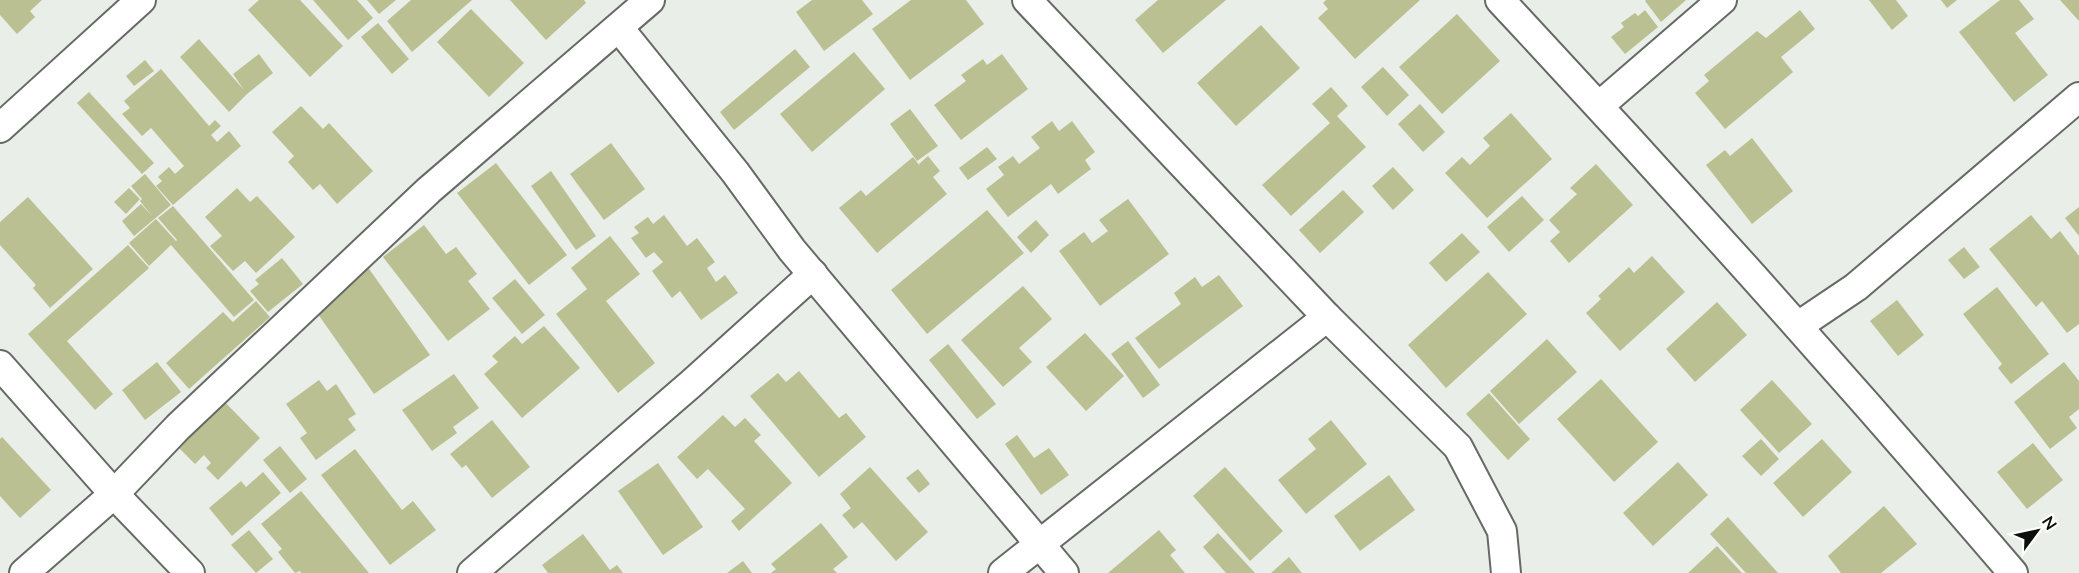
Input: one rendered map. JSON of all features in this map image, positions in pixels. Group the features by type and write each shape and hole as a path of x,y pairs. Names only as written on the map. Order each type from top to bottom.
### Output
{"street":[{"path":"0,128 141,0"},
{"path":"24,573 114,494 178,427 429,190 650,0"},
{"path":"1027,0 1327,317 1458,447 1502,531 1506,573"},
{"path":"1500,0 1798,326 2013,573"},
{"path":"1599,106 1722,0"},
{"path":"619,28 813,274 1064,573"},
{"path":"1798,326 1856,286 2079,97"},
{"path":"472,573 692,383 813,274"},
{"path":"1003,573 1327,317"},
{"path":"0,365 114,494 190,573"}],"building":[{"path":"0,0 42,0 30,11 35,17 17,34 0,15"},
{"path":"259,0 300,0 343,46 310,77 248,10"},
{"path":"313,0 357,0 373,18 348,40"},
{"path":"367,0 396,0 379,14"},
{"path":"411,0 472,0 412,52 387,21"},
{"path":"510,0 584,0 586,3 546,40"},
{"path":"812,0 862,0 873,14 824,51 796,12"},
{"path":"911,0 966,0 984,24 910,80 872,29"},
{"path":"1158,0 1226,0 1163,53 1135,20"},
{"path":"1326,0 1420,0 1355,59 1318,18 1328,9 1323,3"},
{"path":"1646,0 1686,0 1661,22"},
{"path":"1869,0 1896,0 1908,16 1892,30"},
{"path":"1941,0 1957,0 1947,8"},
{"path":"2000,0 2019,0 2034,19 2015,33 2048,75 2014,102 1959,32"},
{"path":"2060,0 2079,0 2079,21"},
{"path":"471,9 524,63 489,97 437,42"},
{"path":"1645,10 1658,27 1625,54 1611,37 1624,27 1621,23 1635,13 1638,16"},
{"path":"1800,10 1815,29 1781,57 1793,72 1725,129 1695,93 1709,81 1704,75 1757,31 1766,38"},
{"path":"1457,14 1500,61 1442,114 1399,67"},
{"path":"378,23 409,59 392,74 361,37"},
{"path":"1261,25 1300,68 1236,126 1197,83"},
{"path":"199,39 244,90 233,74 259,54 273,73 229,112 180,57"},
{"path":"795,49 810,67 734,130 720,112"},
{"path":"854,52 885,89 812,152 780,114"},
{"path":"1002,54 1028,89 961,140 934,105 966,81 961,75 983,59 987,65"},
{"path":"145,60 154,71 134,86 126,76"},
{"path":"1383,67 1409,95 1387,116 1361,87"},
{"path":"161,69 209,126 215,120 221,126 211,135 217,142 229,131 241,146 173,205 156,186 162,181 158,177 169,167 175,174 184,166 151,128 142,136 122,114 130,108 124,101"},
{"path":"1331,87 1348,106 1337,116 1366,147 1291,216 1262,185 1330,123 1312,104"},
{"path":"89,92 154,163 142,174 77,103"},
{"path":"1420,104 1445,132 1423,152 1398,124"},
{"path":"301,106 323,129 329,123 373,171 337,204 320,184 313,190 288,162 294,156 272,132"},
{"path":"910,109 938,146 917,161 890,124"},
{"path":"1511,113 1552,159 1487,218 1445,173 1462,157 1470,165 1490,146 1483,138"},
{"path":"1052,121 1059,131 1072,121 1095,152 1085,160 1091,169 1058,194 1051,184 1008,217 986,189 1004,175 998,167 1013,156 1019,164 1040,148 1031,137"},
{"path":"1752,138 1793,191 1752,224 1706,165 1725,150 1730,156"},
{"path":"611,143 645,189 604,220 570,174"},
{"path":"987,147 997,159 968,180 959,168"},
{"path":"928,156 940,171 933,177 947,194 877,253 839,208 861,190 866,196 913,157 920,166 919,164"},
{"path":"496,163 567,255 529,285 457,193"},
{"path":"1596,164 1633,205 1569,263 1550,241 1560,232 1549,220 1577,194 1570,188"},
{"path":"1393,167 1414,190 1393,210 1372,186"},
{"path":"551,171 596,236 576,250 531,186"},
{"path":"145,174 171,205 134,236 122,221 141,204 152,216 131,186"},
{"path":"129,188 140,199 126,214 114,202"},
{"path":"237,188 250,202 257,196 295,237 256,273 245,261 233,271 210,246 222,236 205,217"},
{"path":"1343,190 1364,212 1320,253 1299,230"},
{"path":"1522,196 1544,220 1509,252 1487,227"},
{"path":"28,197 93,269 50,308 33,288 36,285 0,245 0,222"},
{"path":"1128,199 1169,254 1100,306 1059,251 1084,232 1092,243 1108,231 1099,220"},
{"path":"173,206 254,300 234,317 171,245 149,266 129,243 156,219 176,241 158,218"},
{"path":"2079,207 2079,236 2065,218"},
{"path":"987,210 1024,253 927,334 891,290"},
{"path":"664,215 687,246 697,238 715,262 707,268 716,282 725,275 738,293 701,320 680,291 672,298 652,271 663,262 654,252 646,258 631,238 639,233 634,227 648,217 653,224"},
{"path":"2031,215 2051,239 2060,231 2079,256 2079,324 2067,333 2042,301 2036,307 1989,249"},
{"path":"1036,220 1049,235 1031,253 1017,237"},
{"path":"424,225 446,254 456,247 477,274 468,281 490,309 448,341 383,257"},
{"path":"1462,233 1480,252 1446,282 1429,263"},
{"path":"610,236 640,274 606,301 655,363 618,393 556,314 587,289 571,268"},
{"path":"128,245 149,268 67,341 113,394 95,410 28,334"},
{"path":"1964,247 1980,267 1964,279 1948,260"},
{"path":"1652,256 1685,292 1620,351 1586,313 1601,299 1598,296 1629,267 1634,273"},
{"path":"282,258 303,284 268,312 250,291 259,284 255,280"},
{"path":"367,266 430,355 374,394 313,307"},
{"path":"1488,272 1527,314 1446,388 1408,345"},
{"path":"1219,275 1243,306 1159,369 1135,338 1181,304 1174,293 1195,277 1202,287"},
{"path":"515,279 545,315 522,334 492,298"},
{"path":"1023,286 1052,319 1019,348 1032,362 1003,387 961,340"},
{"path":"1997,287 2049,354 2011,384 1998,368 2002,364 1963,314"},
{"path":"1897,300 1924,335 1898,356 1870,321"},
{"path":"256,301 270,317 189,389 166,363 223,312 233,322"},
{"path":"1717,302 1747,335 1695,382 1666,349"},
{"path":"544,326 580,368 522,418 484,374 498,362 492,356 515,336 522,344"},
{"path":"1085,333 1124,376 1086,411 1046,367"},
{"path":"1547,339 1577,372 1519,424 1490,391"},
{"path":"1128,341 1160,385 1143,398 1111,354"},
{"path":"948,344 996,404 977,419 929,360"},
{"path":"157,362 181,392 145,420 122,390"},
{"path":"2064,362 2079,381 2079,409 2069,417 2077,428 2050,449 2014,402"},
{"path":"799,371 839,418 846,413 866,437 819,477 750,396 778,373 786,382"},
{"path":"454,374 479,408 453,427 457,433 432,451 402,410"},
{"path":"1601,379 1658,442 1614,482 1557,419"},
{"path":"319,380 327,391 336,384 356,414 348,419 356,430 316,460 300,438 307,433 286,404"},
{"path":"1772,380 1812,424 1779,453 1740,410"},
{"path":"1489,393 1530,439 1508,460 1466,414"},
{"path":"218,395 260,438 218,480 206,468 211,463 204,455 195,464 172,441"},
{"path":"723,415 735,427 745,418 761,435 754,441 792,483 739,531 731,521 745,509 708,469 697,479 677,457"},
{"path":"492,420 530,467 492,498 466,465 462,468 450,454"},
{"path":"1331,420 1367,464 1306,514 1278,480 1316,449 1308,439"},
{"path":"1017,435 1034,458 1049,448 1069,475 1041,495 1005,444"},
{"path":"2,437 51,490 20,518 0,496 0,439"},
{"path":"1761,439 1779,459 1761,476 1742,456"},
{"path":"1822,439 1852,472 1803,517 1773,483"},
{"path":"2033,443 2063,480 2027,509 1997,472"},
{"path":"280,446 307,479 290,493 263,460"},
{"path":"355,449 402,510 413,501 436,530 390,565 321,475"},
{"path":"1678,462 1708,495 1653,546 1623,513"},
{"path":"658,463 703,527 663,555 618,491"},
{"path":"870,467 928,532 896,561 862,522 854,529 842,515 851,508 840,494"},
{"path":"1225,467 1283,531 1250,561 1193,496"},
{"path":"918,469 930,484 919,493 906,478"},
{"path":"263,472 281,493 232,536 209,508 241,481 246,487"},
{"path":"1389,475 1415,510 1360,551 1334,516"},
{"path":"301,491 369,573 301,573 300,571 295,573 278,552 282,549 261,524"},
{"path":"1884,506 1917,544 1881,573 1841,573 1828,556"},
{"path":"1728,517 1778,573 1746,573 1710,534"},
{"path":"821,523 848,557 833,569 837,573 771,573 776,569 771,564"},
{"path":"249,530 273,559 256,573 231,545"},
{"path":"1159,530 1176,550 1170,555 1185,573 1108,573"},
{"path":"1218,533 1255,573 1226,573 1203,547"},
{"path":"583,534 610,570 617,565 623,573 548,573 542,565"},
{"path":"1717,546 1742,573 1688,573"},
{"path":"1289,557 1302,573 1271,573"},
{"path":"743,561 752,573 727,573"}]}
